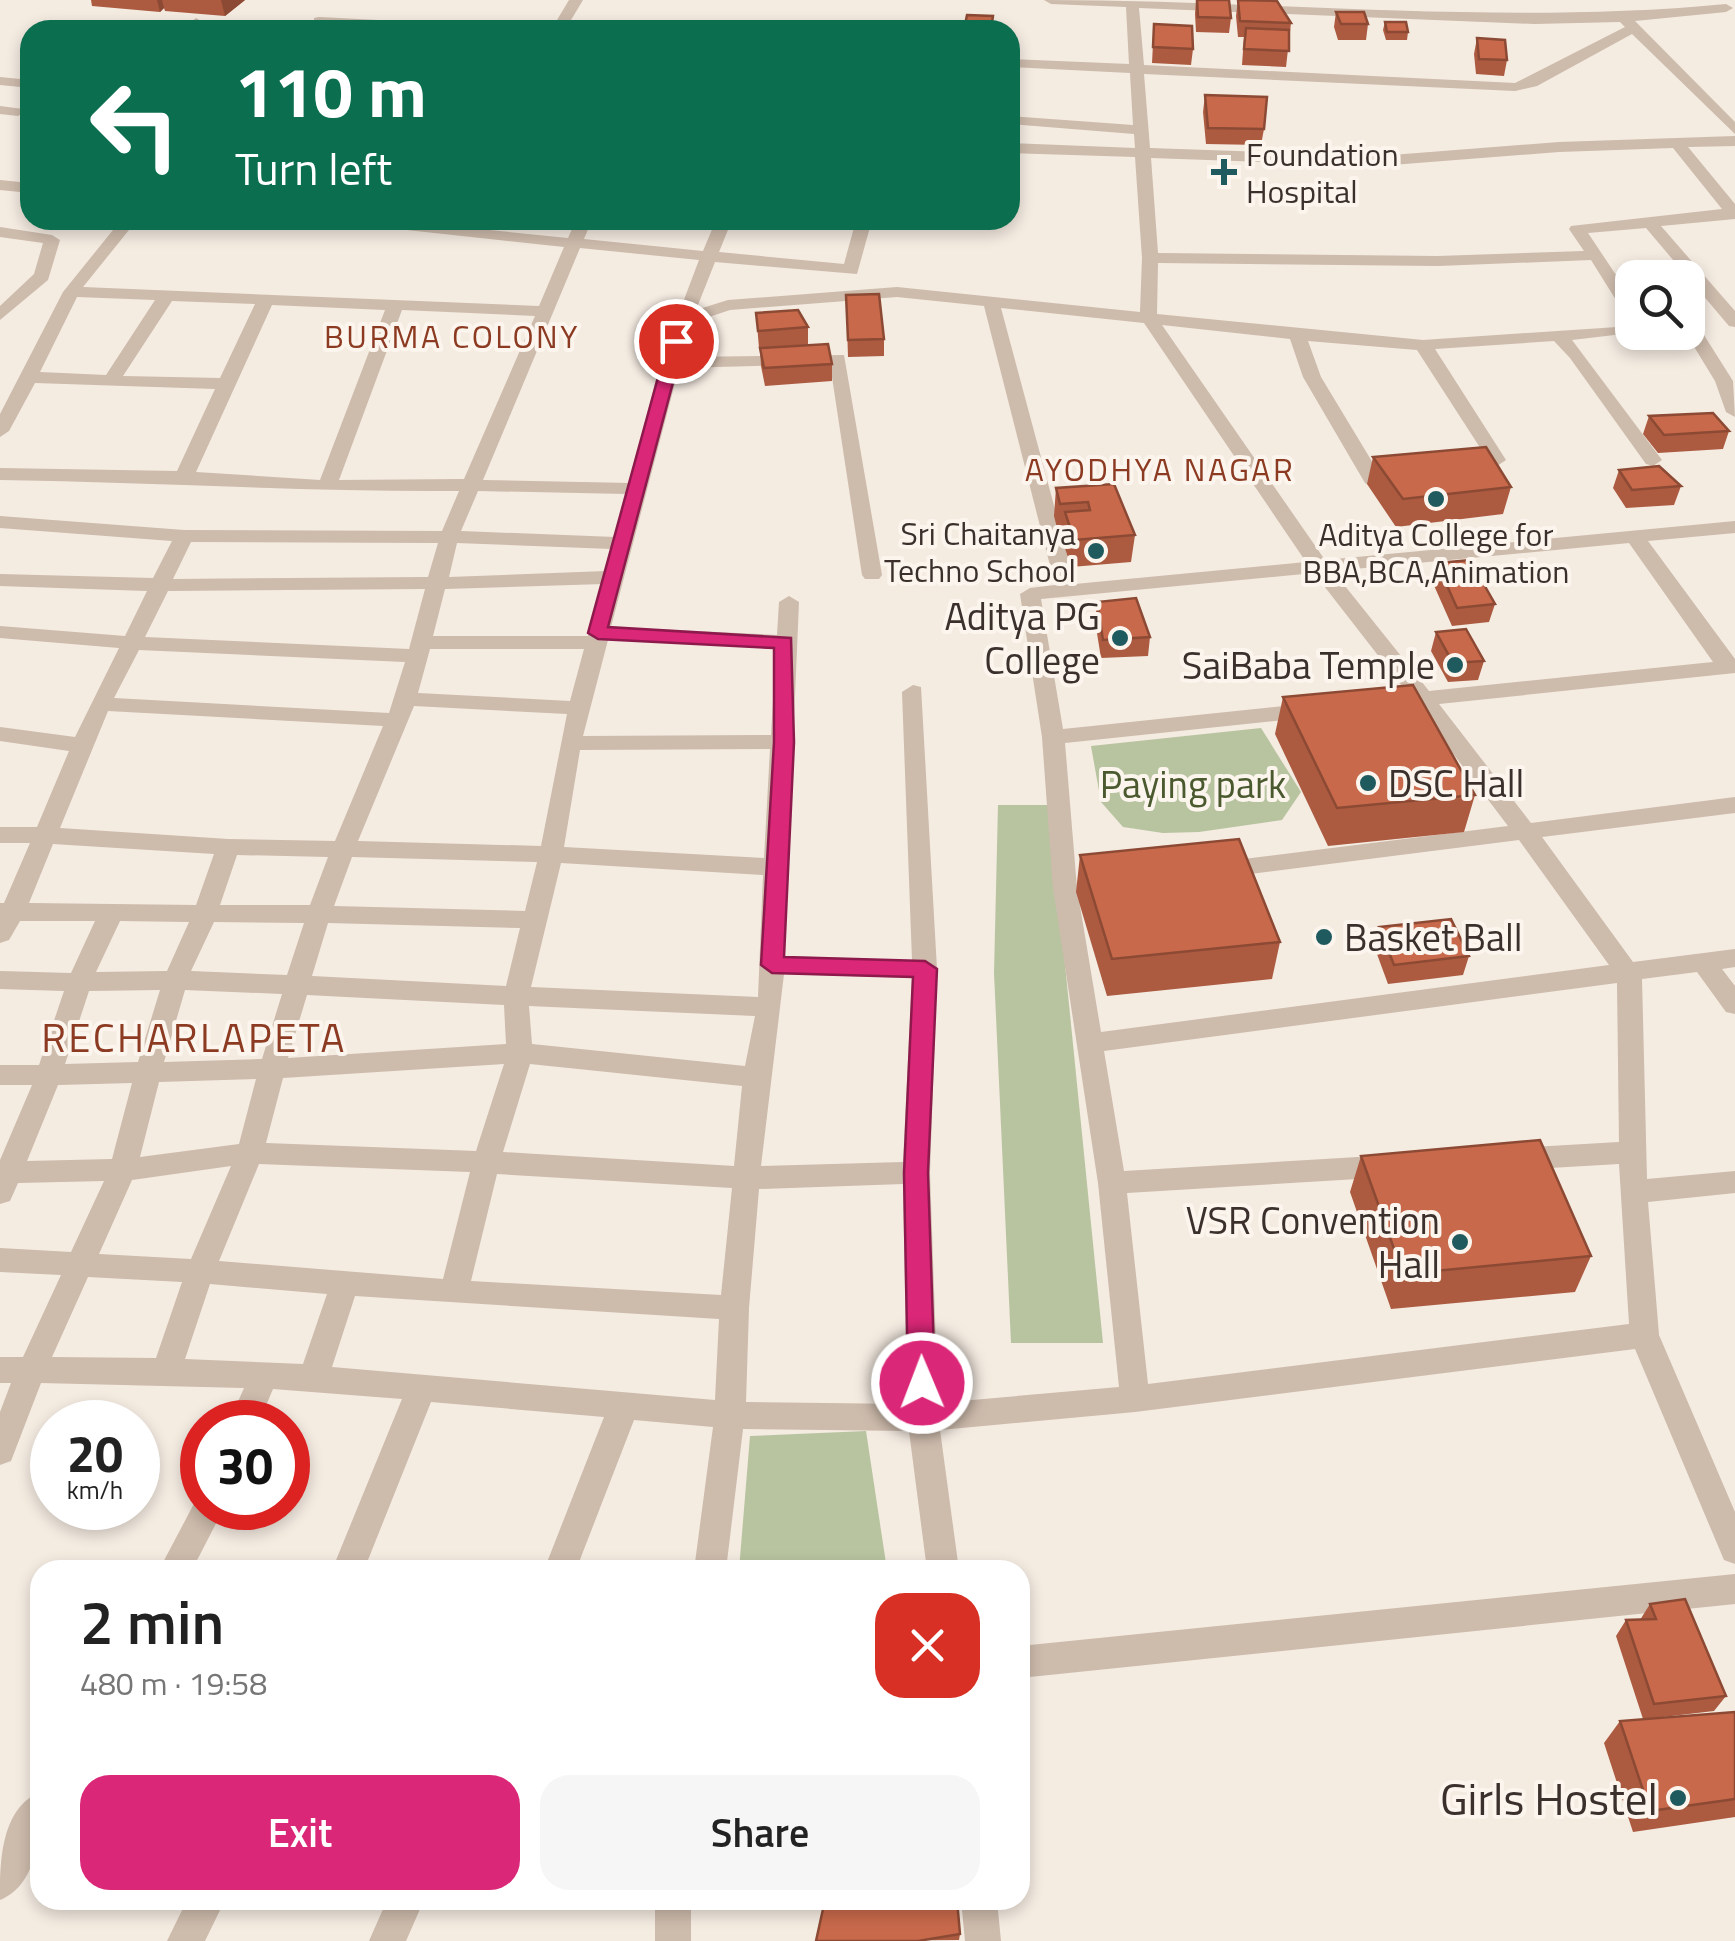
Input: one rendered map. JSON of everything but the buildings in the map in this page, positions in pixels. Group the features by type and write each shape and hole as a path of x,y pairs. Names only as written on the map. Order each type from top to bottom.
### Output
{"street":[{"path":"1051,0 1534,20 1625,19 1731,9"},
{"path":"1229,0 1625,19 1735,130"},
{"path":"1556,0 1564,14"},
{"path":"1132,2 1150,258 1148,316 1318,565 1526,834 1629,975 1633,1192 1644,1334 1735,1549"},
{"path":"1020,64 1515,86 1532,83 1625,19"},
{"path":"0,110 18,112"},
{"path":"1020,122 1143,140 1379,162 1559,147 1735,141"},
{"path":"1020,147 1143,140"},
{"path":"1677,144 1734,213"},
{"path":"1615,286 1577,229 1734,213"},
{"path":"1650,222 1712,326 1730,381 1735,412"},
{"path":"0,431 71,292 121,230"},
{"path":"487,230 574,243 850,270"},
{"path":"166,1371 200,1271 250,1153 319,914 402,709 449,537 580,230"},
{"path":"454,1292 486,1162 520,1053 516,996 551,854 570,743 596,638 624,543 668,362 720,230"},
{"path":"861,230 850,270 863,294"},
{"path":"0,232 52,240 42,276 0,314"},
{"path":"1150,258 1438,261 1596,256"},
{"path":"71,292 545,312"},
{"path":"683,320 728,305 896,292 1148,316 1298,336 1423,344 1615,332"},
{"path":"111,381 166,296"},
{"path":"184,477 266,299"},
{"path":"991,301 1067,591"},
{"path":"327,486 396,304"},
{"path":"1556,334 1593,377 1652,460"},
{"path":"1298,336 1312,378 1375,483"},
{"path":"1423,344 1497,460"},
{"path":"668,362 838,359 872,576"},
{"path":"30,377 225,384"},
{"path":"0,474 184,477 327,486 638,489"},
{"path":"0,522 184,536 449,537 624,543"},
{"path":"1134,1399 1075,887 1030,594 1735,527"},
{"path":"0,934 6,912 100,704 184,536"},
{"path":"1635,537 1731,666"},
{"path":"0,580 161,587 436,585 615,577"},
{"path":"711,1560 730,1416 744,1178 756,1077 770,1007 788,602"},
{"path":"0,632 132,643 418,649 596,638 784,642"},
{"path":"1382,703 1731,666"},
{"path":"913,692 925,969 916,1173 923,1418 942,1560"},
{"path":"100,704 579,708"},
{"path":"1053,736 1344,707"},
{"path":"0,734 82,745"},
{"path":"570,743 784,742"},
{"path":"1200,872 1735,805"},
{"path":"0,834 228,847 551,854 775,867"},
{"path":"0,1451 15,1370 79,1262 122,1170 174,980 205,914 228,847"},
{"path":"6,912 535,920"},
{"path":"111,914 80,982 49,1075 4,1179 122,1170 250,1153 744,1178 916,1173"},
{"path":"1090,1043 1629,975 1735,958"},
{"path":"1704,963 1735,1005"},
{"path":"772,965 925,969"},
{"path":"0,980 174,980 770,1007"},
{"path":"0,1074 272,1069 520,1053 756,1077"},
{"path":"1498,1160 1632,1152"},
{"path":"1112,1183 1420,1164"},
{"path":"1633,1192 1735,1182"},
{"path":"0,1260 79,1262 454,1292 734,1308"},
{"path":"313,1378 344,1284"},
{"path":"15,1370 166,1371 313,1378 730,1416 923,1418 1134,1399 1644,1334"},
{"path":"254,1400 263,1378"},
{"path":"352,1560 422,1386"},
{"path":"564,1560 623,1408"},
{"path":"179,1560 196,1530"},
{"path":"1030,1661 1735,1588"},
{"path":"0,1882 30,1828"},
{"path":"184,1941 201,1910"},
{"path":"387,1941 401,1910"},
{"path":"673,1910 673,1941"},
{"path":"979,1910 982,1941"}],"green space":[{"name":"Paying park","path":"1261,728 1301,792 1282,820 1163,833 1123,827 1101,802 1091,746"},
{"path":"998,805 1049,805 1103,1343 1011,1343 994,973"},
{"path":"866,1431 885,1560 740,1560 750,1436"}],"place":[{"name":"Foundation Hospital","path":"1224,172"},
{"name":"Aditya College for BBA,BCA,Animation","path":"1436,499"},
{"name":"Sri Chaitanya Techno School","path":"1096,551"},
{"name":"Aditya PG College","path":"1120,638"},
{"name":"SaiBaba Temple","path":"1455,665"},
{"name":"DSC Hall","path":"1368,783"},
{"name":"Basket Ball","path":"1324,937"},
{"name":"VSR Convention Hall","path":"1460,1242"},
{"name":"Girls Hostel","path":"1678,1798"}],"district":[{"name":"BURMA COLONY","path":"452,336"},
{"name":"AYODHYA NAGAR","path":"1160,469"},
{"name":"RECHARLAPETA","path":"194,1037"}],"route":[{"path":"676,341 598,633 784,642 784,742 772,965 925,969 916,1173 922,1383"}]}
